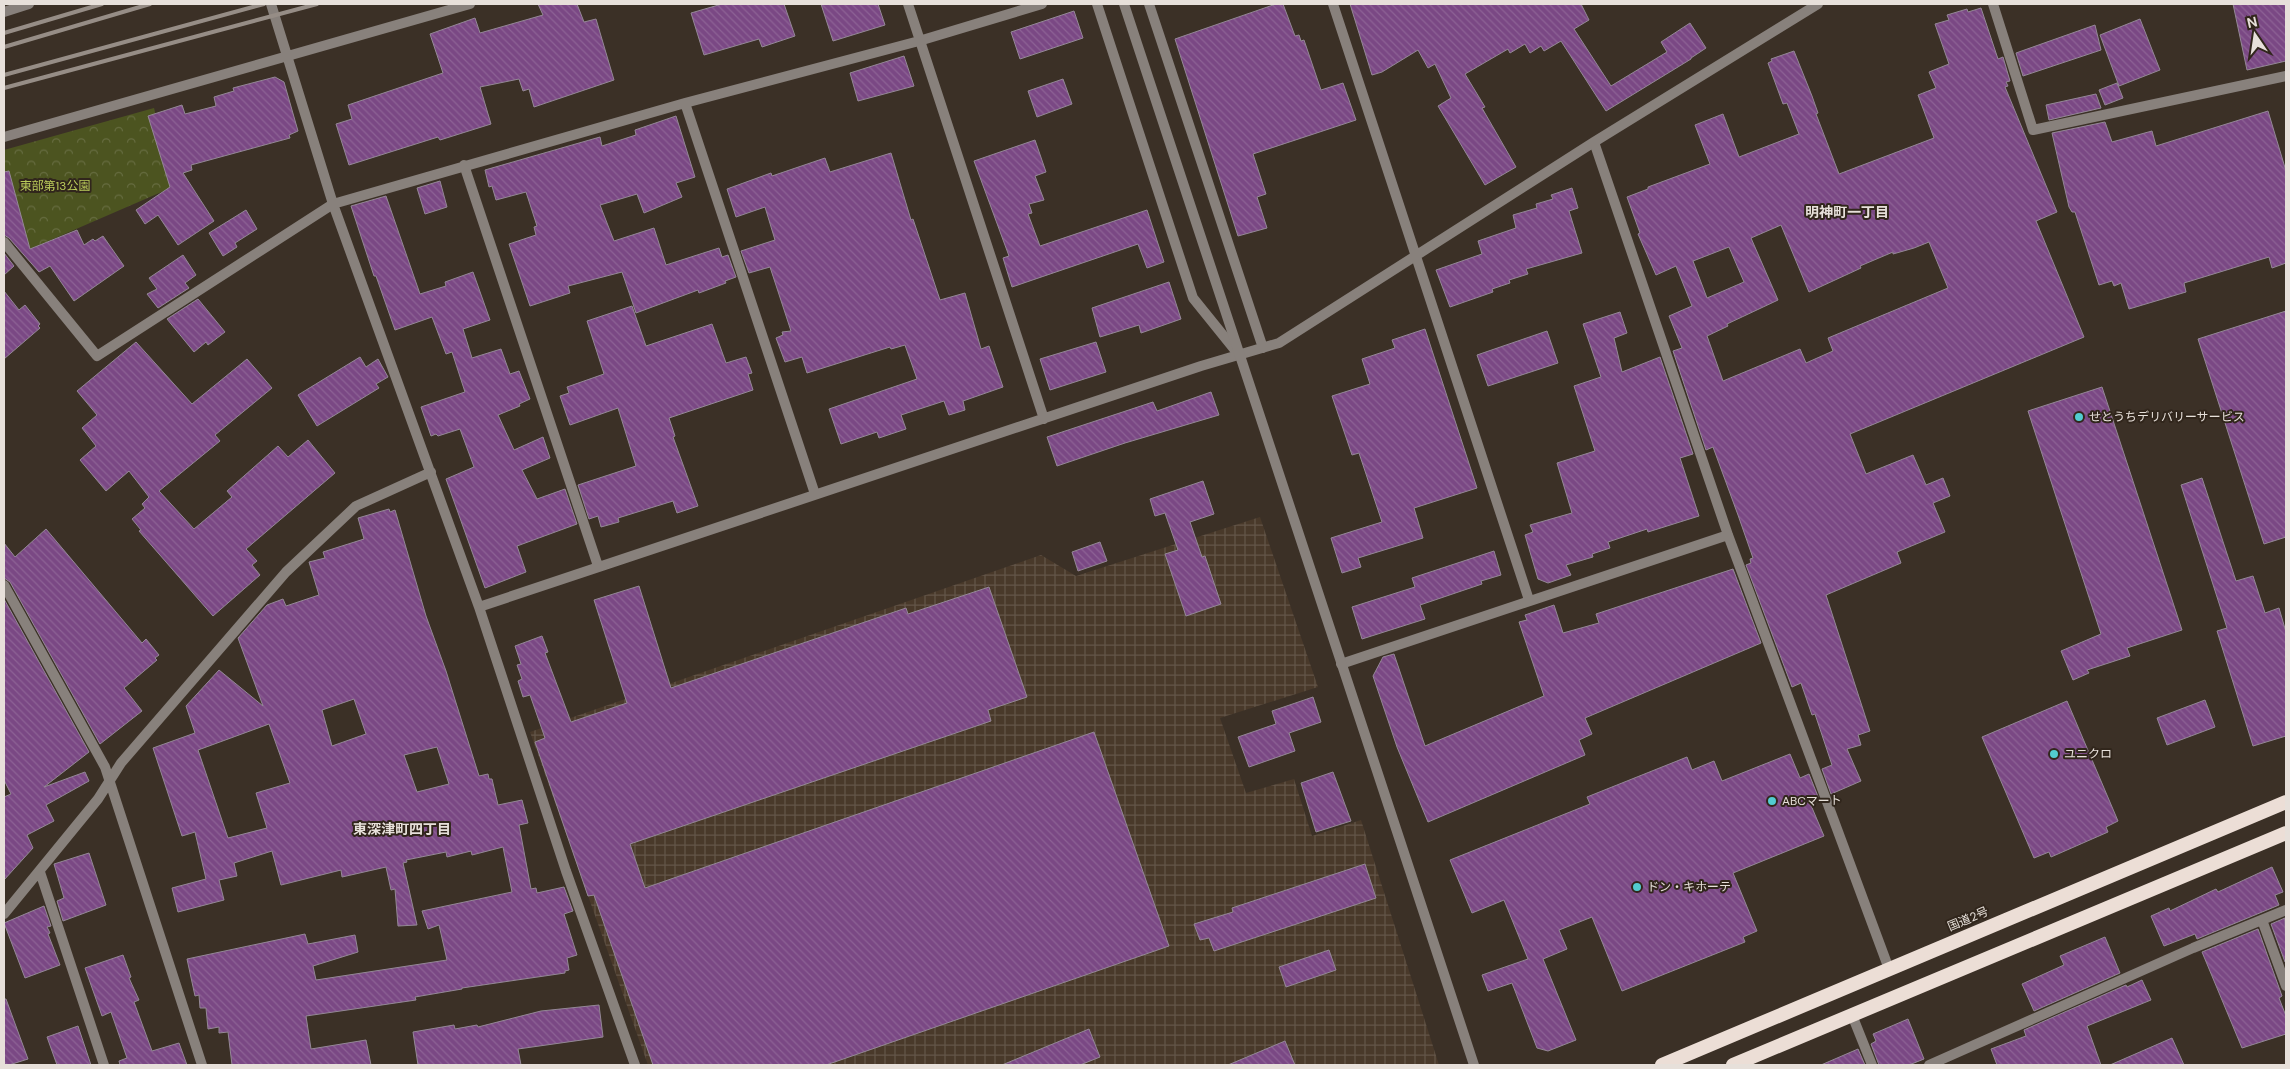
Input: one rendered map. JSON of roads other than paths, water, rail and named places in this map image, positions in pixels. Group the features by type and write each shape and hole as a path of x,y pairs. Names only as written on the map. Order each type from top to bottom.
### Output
{"highway":[{"name":"国道2号","path":"1662,1065 2286,802"},
{"path":"1733,1065 2286,833"}],"street":[{"path":"4,12 29,4"},
{"path":"272,4 290,57 333,204 479,607 566,871 635,1065"},
{"path":"4,137 290,57 470,4"},
{"path":"908,4 1044,419"},
{"path":"4,242 97,356 333,204 685,103 919,41 1042,4"},
{"path":"1097,4 1193,298 1239,355"},
{"path":"1124,4 1474,1065"},
{"path":"1149,4 1263,348"},
{"path":"1333,4 1529,600"},
{"path":"479,607 815,494 1279,342 1594,142 1818,4"},
{"path":"1993,4 2033,130 2286,76"},
{"path":"685,103 815,494"},
{"path":"1594,142 1728,535 1888,969"},
{"path":"464,165 598,566"},
{"path":"4,914 40,872 110,782 121,763 286,572 356,506 431,472"},
{"path":"1341,664 1728,535"},
{"path":"4,585 105,767 202,1065"},
{"path":"40,872 104,1065"},
{"path":"1929,1065 2193,948 2286,910"},
{"path":"2262,920 2286,986"},
{"path":"1852,1015 1872,1065"}],"railway":[{"path":"4,33 102,4"},
{"path":"4,47 150,4"},
{"path":"4,75 264,4"},
{"path":"4,88 317,4"}],"place":[{"name":"せとうちデリバリーサービス","path":"2079,417"},
{"name":"ユニクロ","path":"2054,754"},
{"name":"ABCマート","path":"1772,801"},
{"name":"ドン・キホーテ","path":"1637,887"}],"district":[{"name":"明神町一丁目","path":"1847,212"},
{"name":"東深津町四丁目","path":"402,829"}],"park label":[{"name":"東部第13公園","path":"55,186"}]}
